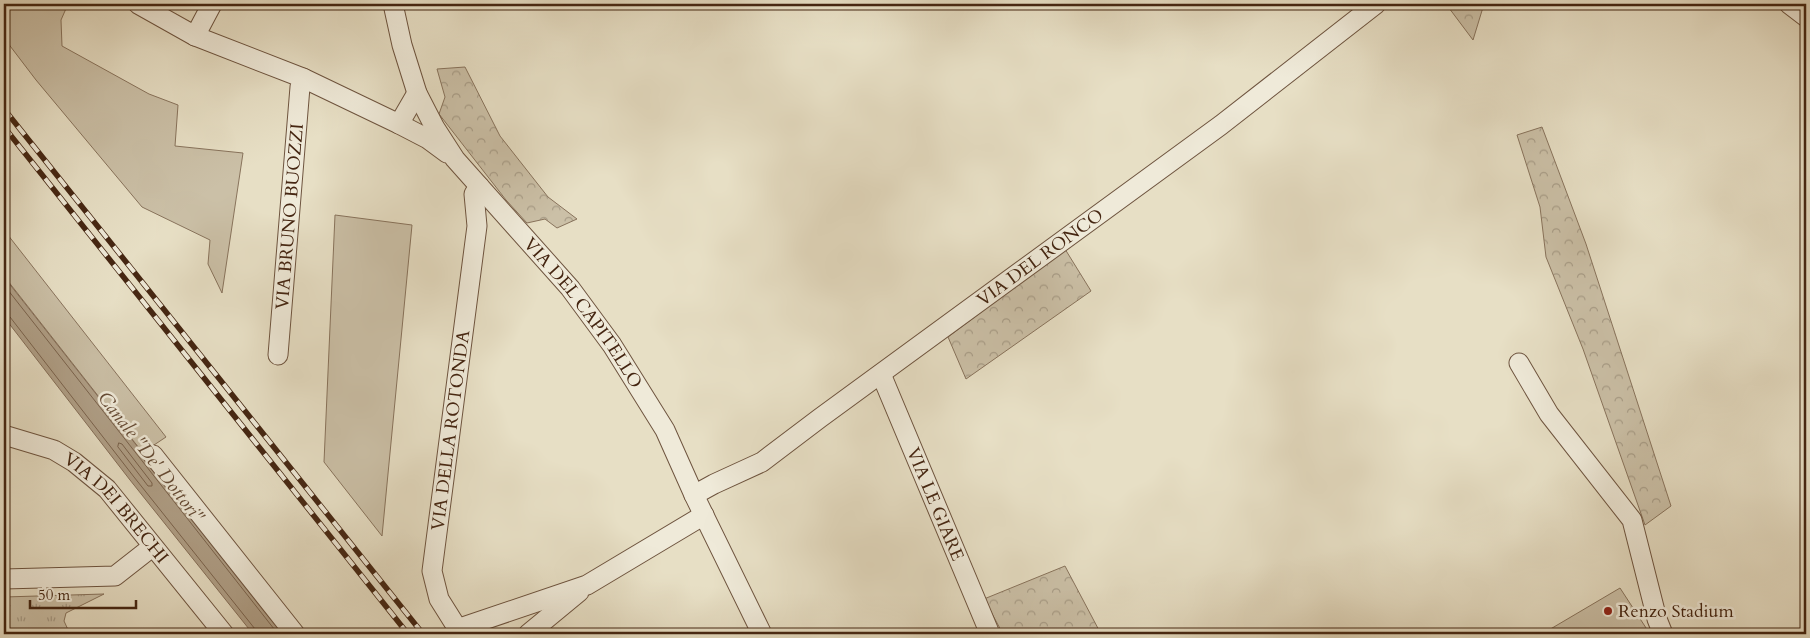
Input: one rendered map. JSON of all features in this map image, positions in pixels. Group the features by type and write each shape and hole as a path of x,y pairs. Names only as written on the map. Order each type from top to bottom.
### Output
{"street":[{"path":"138,4 195,36 303,78 398,124 428,140 455,159"},
{"path":"195,36 212,4"},
{"name":"VIA DEL CAPITELLO","path":"393,4 402,45 417,93 435,128 455,159 570,288 612,345 665,430 694,495 762,634"},
{"name":"VIA DEL RONCO","path":"694,495 762,462 1221,125 1376,4"},
{"path":"1789,4 1806,17"},
{"name":"VIA BRUNO BUOZZI","path":"278,355 300,87 303,78"},
{"path":"398,124 417,93"},
{"name":"VIA DELLA ROTONDA","path":"459,632 439,599 432,571 477,226 474,194 479,186"},
{"path":"477,226 500,210"},
{"path":"1518,363 1549,414 1632,520 1662,634"},
{"name":"VIA LE GIARE","path":"881,374 990,634"},
{"name":"VIA DEI BRECHI","path":"4,435 54,450 74,462 107,489 224,634"},
{"path":"153,456 295,634"},
{"path":"528,634 587,585 704,515"},
{"path":"4,579 115,576 152,547"},
{"path":"459,632 587,585"}],"green space":[{"path":"4,4 68,4 61,20 62,46 149,94 178,105 175,146 243,153 222,293 208,264 210,240 142,207 36,80 4,38"},
{"path":"1446,4 1484,4 1473,40"},
{"path":"465,67 500,136 548,197 577,219 557,228 545,219 527,223 506,200 439,114 445,97 437,69"},
{"path":"1542,127 1586,244 1671,506 1645,525 1583,349 1546,257 1540,207 1517,135"},
{"path":"335,215 412,225 382,536 324,462"},
{"path":"4,230 166,437 148,449 285,634 4,276"},
{"path":"1065,249 1091,291 966,379 948,337"},
{"path":"1065,566 1101,634 1003,634 984,599"},
{"name":"Renzo Stadium","path":"1620,588 1650,634 1542,634"},
{"path":"104,594 66,613 64,621 70,634 5,634 4,597"}],"water":[{"path":"4,277 285,634 253,634 130,480 4,317"}],"railway":[{"path":"4,109 423,634"},
{"path":"4,127 408,634"}],"place":[{"name":"Renzo Stadium","path":"1608,611"}],"water label":[{"name":"Canale \"De' Dottori\"","path":"151,457"}]}
